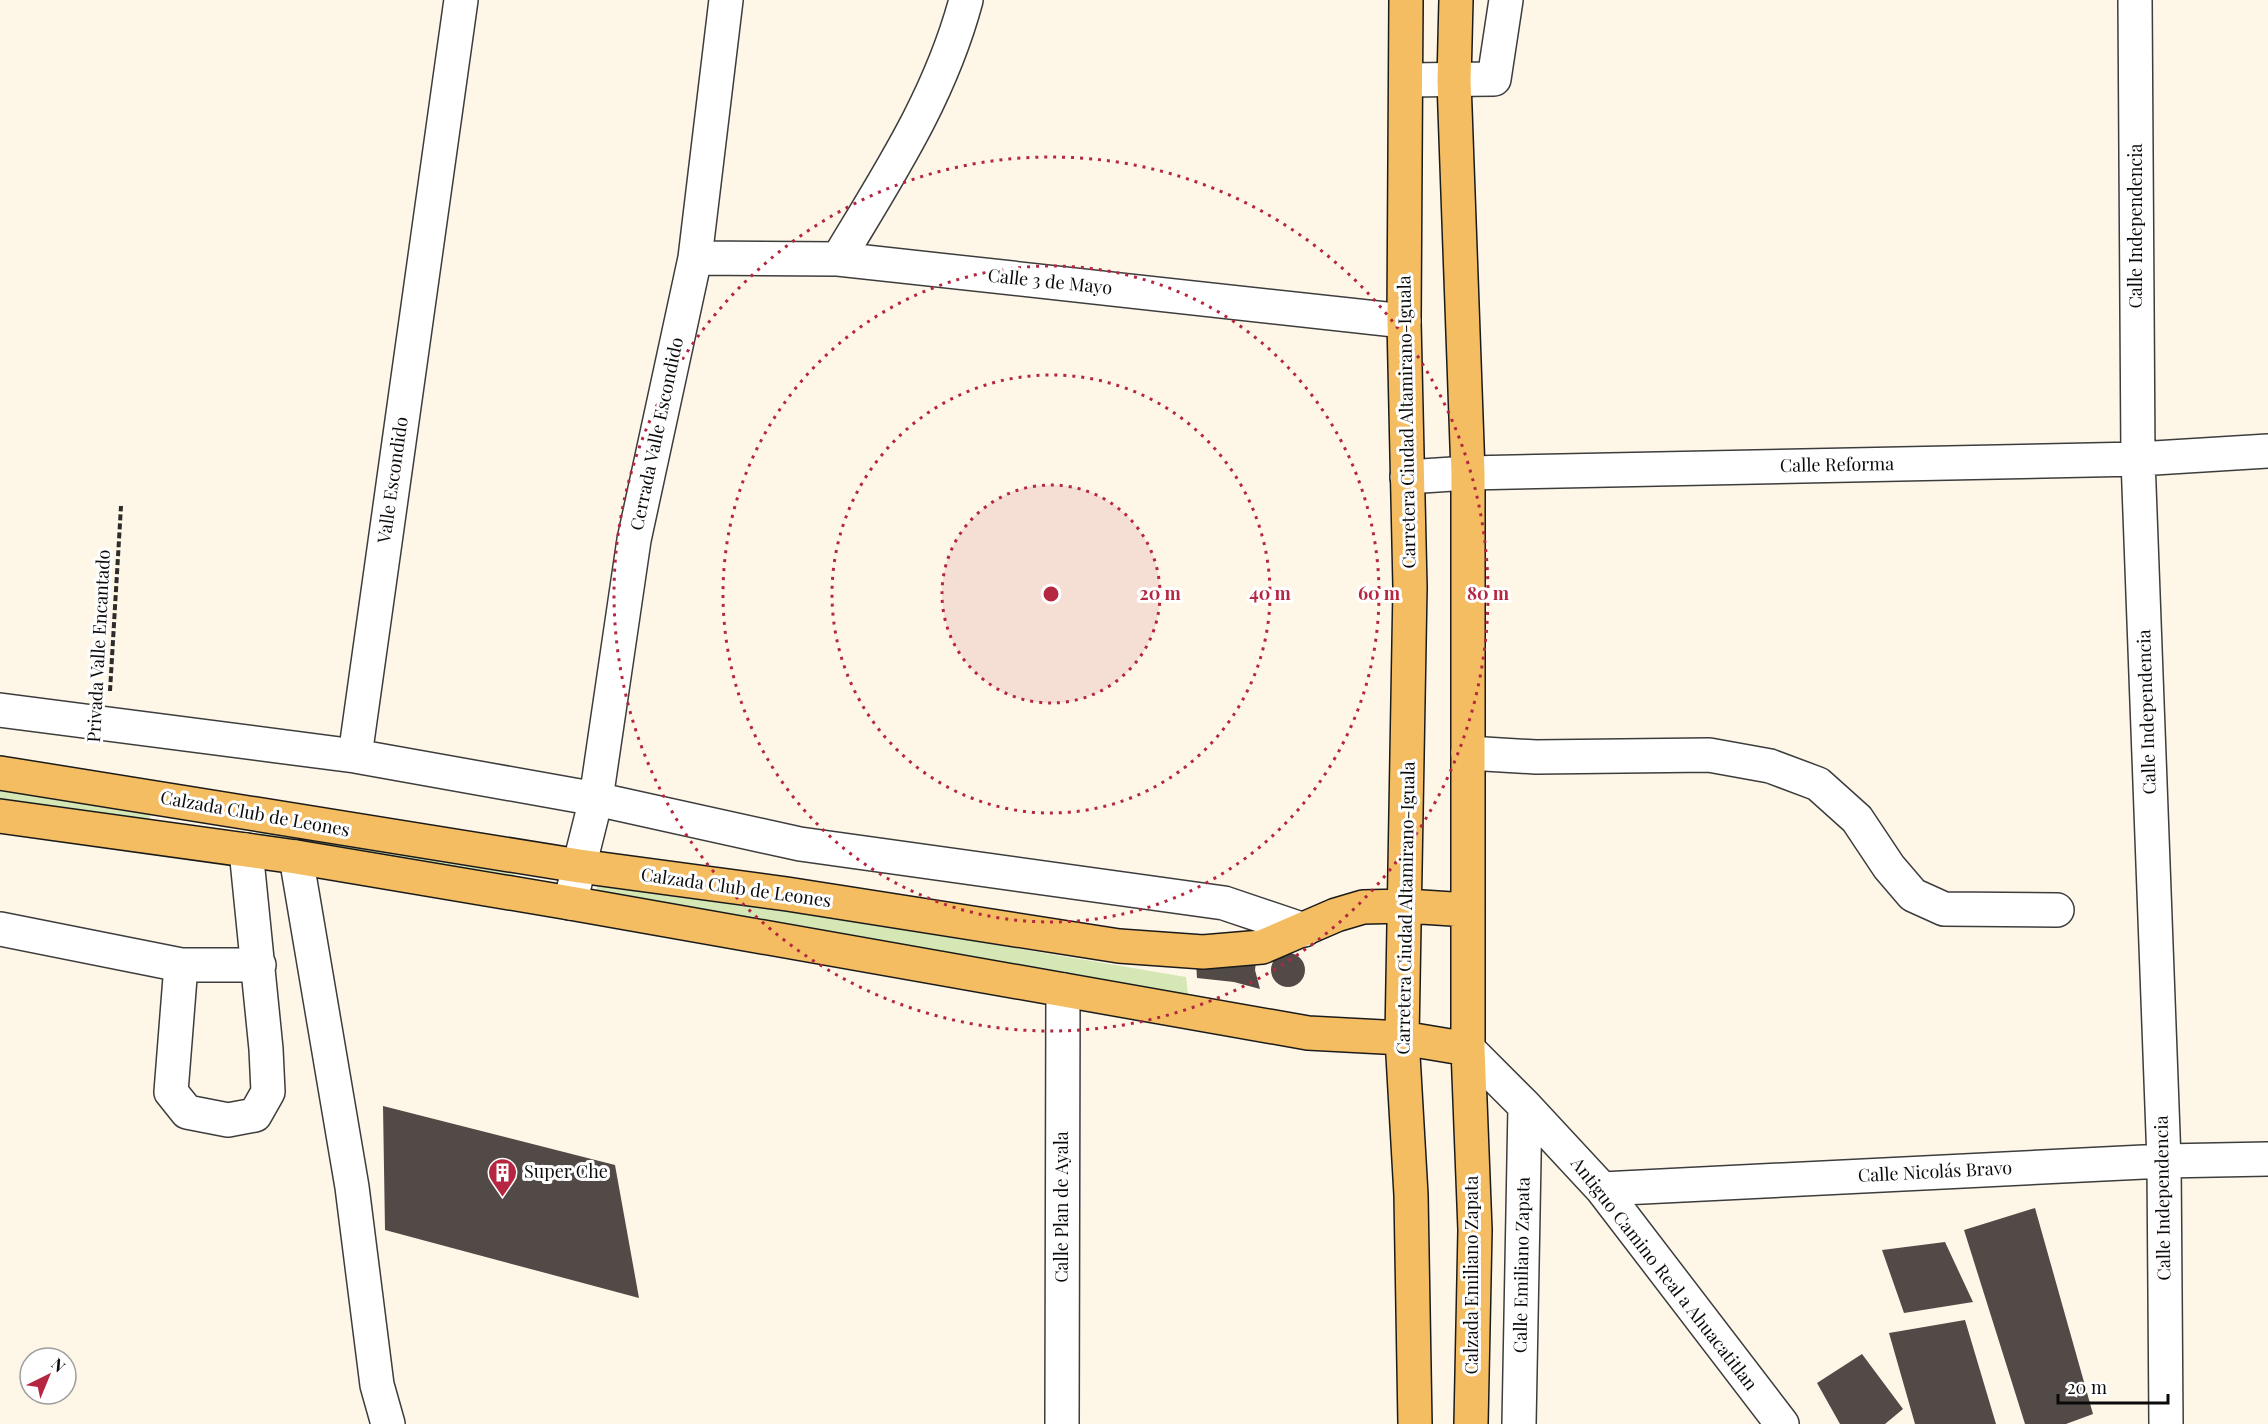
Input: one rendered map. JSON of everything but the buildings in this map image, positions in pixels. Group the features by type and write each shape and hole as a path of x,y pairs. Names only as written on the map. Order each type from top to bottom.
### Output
{"main road":[{"name":"Carretera Ciudad Altamirano-Iguala","path":"1406,0 1404,321 1410,587 1402,1038 1407,1131 1414,1424"},
{"path":"1456,0 1454,81 1468,473 1467,1049"},
{"name":"Calzada Club de Leones","path":"0,773 579,866 787,894 1119,946 1203,952 1262,947 1336,915 1363,907 1406,906 1468,910"},
{"path":"201,844 205,805"},
{"name":"Calzada Club de Leones","path":"0,816 296,857 570,903 1308,1034 1402,1038 1467,1049"},
{"name":"Calzada Emiliano Zapata","path":"1467,1049 1475,1230 1471,1424"}],"street":[{"name":"Valle Escondido","path":"355,756 461,0"},
{"name":"Cerrada Valle Escondido","path":"570,903 596,799 634,540 695,258 726,0"},
{"path":"838,259 916,131 957,34 966,0"},
{"path":"1406,80 1494,79 1506,0"},
{"name":"Calle Independencia","path":"2135,0 2138,459 2164,1161 2166,1424"},
{"name":"Calle 3 de Mayo","path":"695,258 838,259 1404,321"},
{"name":"Calle Reforma","path":"1407,477 1468,473 2138,459 2268,451"},
{"path":"0,710 108,722 355,756 596,799 800,844 1224,903 1304,930"},
{"path":"1468,753 1536,757 1709,755 1770,766 1818,784 1857,819 1889,867 1913,895 1944,909 2057,910"},
{"path":"181,964 171,1092 187,1112 228,1120 255,1115 268,1092 259,965 246,850"},
{"path":"296,857 352,1187 377,1385 388,1424"},
{"path":"0,928 181,964 259,965"},
{"name":"Calle Plan de Ayala","path":"1062,1424 1063,990"},
{"name":"Antiguo Camino Real a Ahuacatitlan","path":"1467,1049 1525,1106 1602,1189 1782,1424"},
{"name":"Calle Emiliano Zapata","path":"1519,1424 1525,1106"},
{"name":"Calle Nicolás Bravo","path":"1602,1189 2164,1161 2268,1159"}],"path":[{"name":"Privada Valle Encantado","path":"108,722 121,506"}],"green space":[{"path":"0,781 151,806 149,823 0,800"},
{"path":"262,823 517,862 514,877 258,845"},
{"path":"597,877 1186,977 1188,995 597,897"}],"place":[{"name":"Super Che","path":"503,1198"}]}
